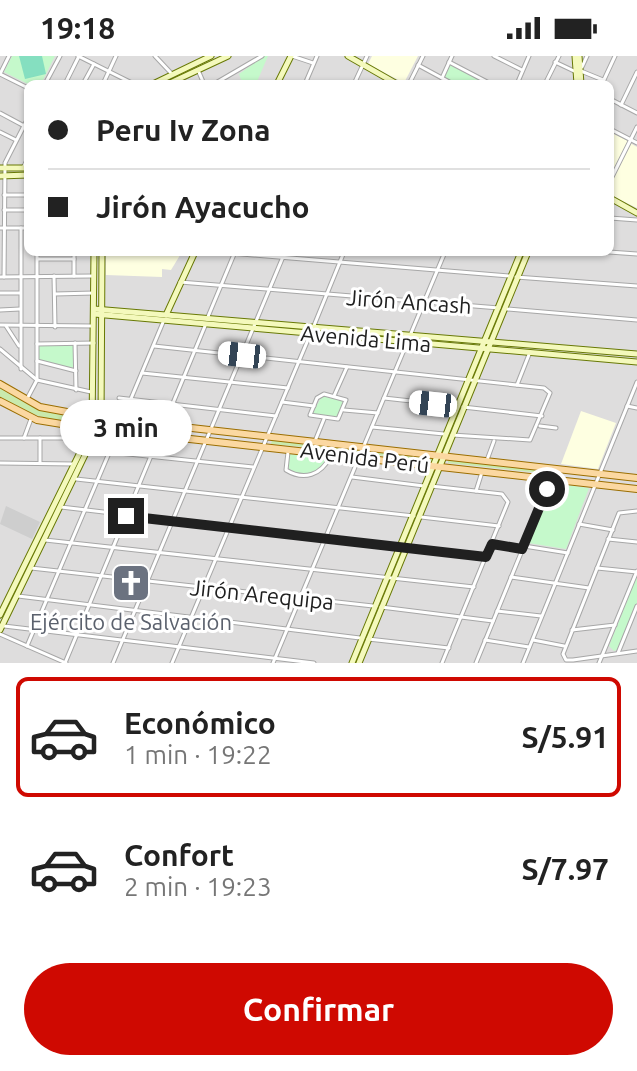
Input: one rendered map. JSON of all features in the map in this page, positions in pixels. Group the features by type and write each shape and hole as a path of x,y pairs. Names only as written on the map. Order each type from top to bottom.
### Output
{"main road":[{"path":"161,80 211,56"},
{"path":"177,80 228,56"},
{"path":"279,80 292,56"},
{"path":"348,56 390,80"},
{"path":"577,56 579,80"},
{"path":"2,168 24,168"},
{"path":"2,176 24,175"},
{"path":"614,200 637,213"},
{"path":"94,256 94,293 98,312 94,326 98,418"},
{"path":"0,615 31,568 45,540 68,476 96,429 102,256"},
{"path":"165,318 193,256"},
{"path":"352,663 391,577 520,256"},
{"path":"514,276 526,256"},
{"name":"Avenida Lima","path":"98,312 637,354"},
{"name":"Avenida Lima","path":"409,338 637,362"},
{"path":"600,359 603,351"},
{"name":"Avenida Perú","path":"0,384 27,401 98,418 637,478"},
{"name":"Avenida Perú","path":"0,401 32,418 74,426 637,489"},
{"path":"74,426 86,444"},
{"path":"1,630 14,595 57,506 75,479 86,444"},
{"path":"359,663 365,638"}],"street":[{"path":"9,56 0,74 24,86"},
{"path":"47,80 60,56"},
{"path":"67,80 78,56 126,80"},
{"path":"105,80 116,56"},
{"path":"155,56 165,63 172,74"},
{"path":"165,63 169,56"},
{"path":"187,56 191,65"},
{"path":"226,80 262,56"},
{"path":"292,56 313,63"},
{"path":"307,80 317,56"},
{"path":"356,80 367,56"},
{"path":"411,80 423,56"},
{"path":"442,78 452,56"},
{"path":"494,56 522,70"},
{"path":"518,80 529,56"},
{"path":"547,80 559,56"},
{"path":"579,71 587,56"},
{"path":"603,80 615,56"},
{"path":"449,62 483,80"},
{"path":"555,62 598,80"},
{"path":"85,80 94,64"},
{"path":"418,65 446,80"},
{"path":"198,70 202,80"},
{"path":"621,105 637,72"},
{"path":"614,101 637,113"},
{"path":"0,113 24,126"},
{"path":"614,173 637,127"},
{"path":"24,130 2,168 2,277 102,277"},
{"path":"614,131 637,143"},
{"path":"0,132 16,140"},
{"path":"4,195 24,195"},
{"path":"4,210 24,210"},
{"path":"614,218 637,220"},
{"path":"2,228 21,228 21,369"},
{"path":"614,252 637,254"},
{"path":"27,401 37,380 38,256"},
{"path":"1,630 27,646 66,663 234,256"},
{"path":"271,256 637,286"},
{"path":"172,663 342,256"},
{"path":"274,661 443,256"},
{"path":"113,663 283,257"},
{"path":"38,259 74,259 74,276"},
{"path":"54,276 55,327"},
{"name":"Jirón Ancash","path":"180,282 637,320"},
{"path":"0,293 21,293"},
{"path":"55,294 94,293"},
{"path":"0,310 21,309"},
{"path":"122,420 165,318"},
{"path":"0,325 94,326"},
{"path":"6,326 20,348"},
{"path":"75,343 76,390"},
{"path":"37,344 94,343"},
{"path":"154,346 544,388 550,396 532,439 523,442 372,427"},
{"path":"0,349 37,380 95,392"},
{"path":"517,385 530,352"},
{"path":"37,361 76,371"},
{"path":"334,396 347,367"},
{"path":"142,373 288,388"},
{"path":"523,663 637,382"},
{"path":"319,395 334,396 346,400 338,419 311,416 319,395"},
{"path":"119,398 276,416"},
{"path":"384,398 542,416"},
{"path":"282,402 314,406"},
{"path":"627,406 637,408"},
{"path":"344,410 378,413"},
{"path":"24,438 32,418"},
{"path":"315,441 324,419"},
{"path":"538,425 556,428"},
{"path":"27,646 118,430"},
{"path":"0,437 40,438 86,444 109,452 254,467"},
{"path":"40,438 40,463"},
{"path":"487,460 494,439"},
{"path":"289,448 285,467 298,476 319,471 331,453"},
{"path":"0,463 74,464"},
{"path":"476,663 556,468"},
{"path":"476,491 483,470"},
{"path":"68,476 137,487 499,526"},
{"path":"351,477 502,494 508,502 442,663"},
{"path":"57,506 486,557"},
{"path":"637,511 625,509 619,513 563,654 566,660 637,651"},
{"path":"579,524 613,530"},
{"path":"608,539 637,542"},
{"path":"45,540 474,587"},
{"path":"492,544 568,553"},
{"name":"Jirón Arequipa","path":"31,568 493,621"},
{"path":"597,568 637,572 599,663"},
{"path":"511,577 589,588"},
{"path":"14,595 449,648"},
{"path":"618,653 637,606"},
{"path":"497,611 542,616"},
{"path":"630,623 637,622"},
{"path":"572,630 615,625"},
{"path":"1,630 35,630 274,661 314,663"},
{"path":"485,640 530,647"},
{"path":"533,640 566,646"},
{"path":"527,653 529,663"}],"shaded area":[{"path":"0,56 637,56 637,663 0,663"},
{"path":"372,56 418,56 406,80 398,80 368,64"},
{"path":"614,134 628,141 614,170"},
{"path":"630,143 637,147 637,208 614,197 614,176"},
{"path":"106,256 180,256 171,270 162,269 162,277 106,275"},
{"path":"581,411 616,423 598,469 561,464"},
{"path":"6,506 40,522 32,539 0,524"}],"green space":[{"path":"12,56 55,56 43,80 24,82 4,72"},
{"path":"19,56 42,56 46,74 25,79"},
{"path":"268,56 258,80 241,80 239,74"},
{"path":"450,64 483,80 449,80 443,77"},
{"path":"74,345 74,368 39,360 39,346"},
{"path":"0,388 31,406 87,417 84,425 30,413 0,397"},
{"path":"322,396 345,401 337,418 312,414"},
{"path":"272,440 358,449 359,452 271,444"},
{"path":"367,450 432,458 433,461 367,454"},
{"path":"289,454 327,459 315,471 300,474 289,471"},
{"path":"448,459 550,471 551,474 448,463"},
{"path":"552,483 589,488 566,549 528,543"},
{"path":"637,576 637,603 619,649 614,651 609,646"}],"place":[{"name":"Ejército de Salvación","path":"131,583"}],"route":[{"path":"126,516 486,557 492,544 522,549 547,489"}]}
